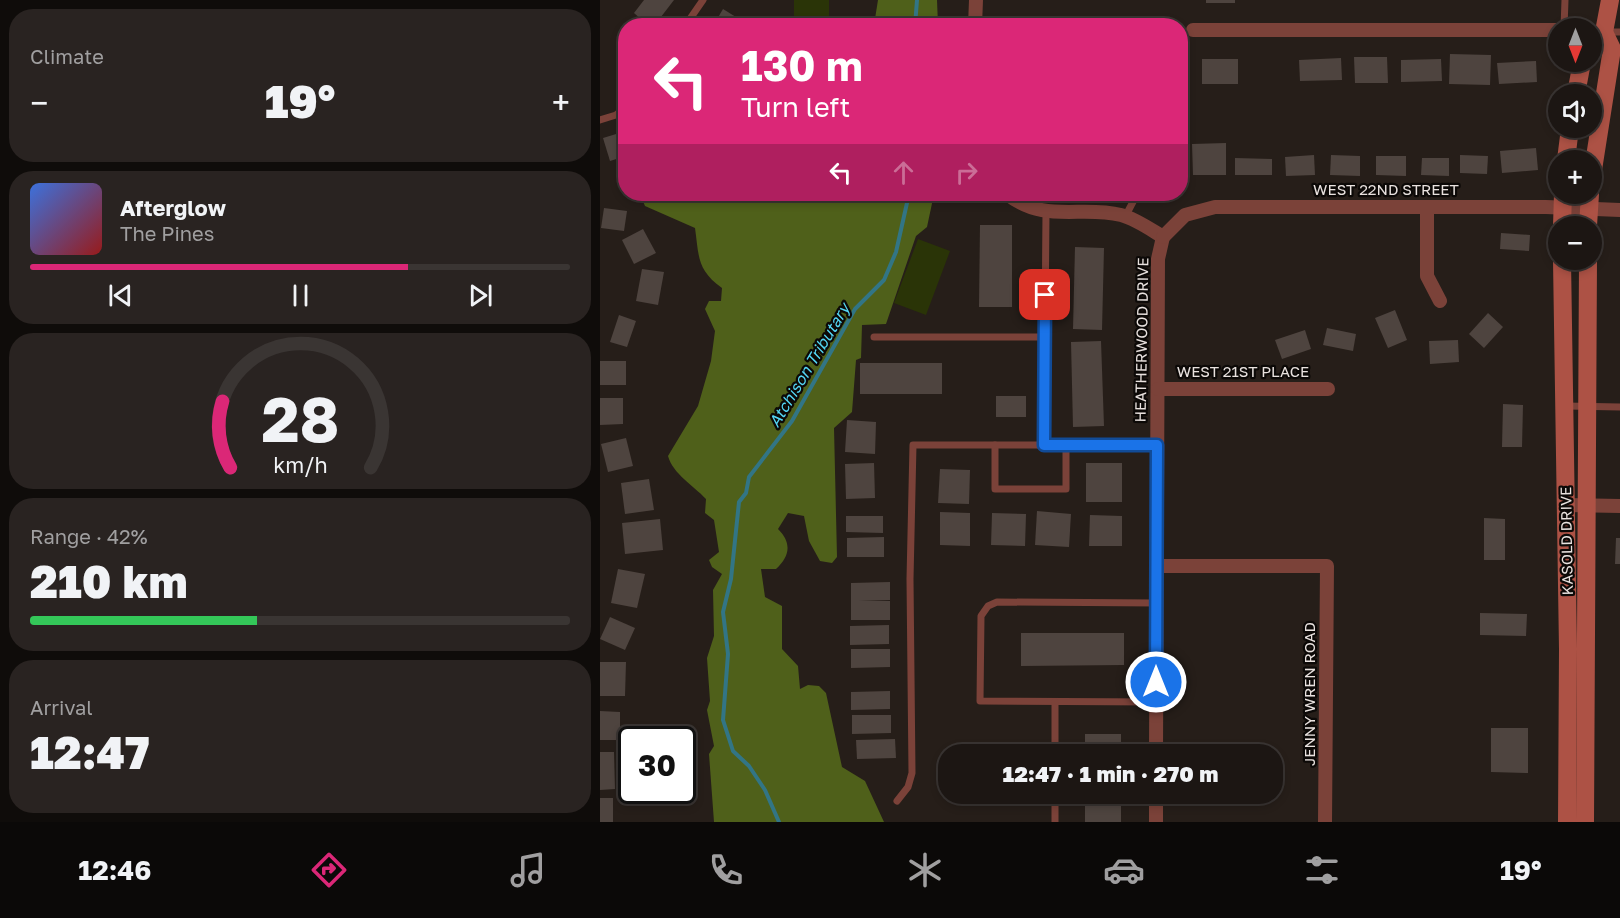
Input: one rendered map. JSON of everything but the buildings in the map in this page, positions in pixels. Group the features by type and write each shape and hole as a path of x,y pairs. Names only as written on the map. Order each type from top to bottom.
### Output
{"main road":[{"path":"1596,150 1612,49 1602,34 1610,0"},
{"name":"KASOLD DRIVE","path":"1562,270 1567,505 1567,822"},
{"name":"KASOLD DRIVE","path":"1585,822 1588,270"}],"street":[{"path":"975,18 976,0"},
{"path":"1193,30 1548,30"},
{"path":"1022,201 1046,212 1109,213 1125,217 1163,237"},
{"name":"WEST 22ND STREET","path":"1163,237 1185,215 1215,207 1426,207 1548,201"},
{"name":"WEST 22ND STREET","path":"1573,204 1589,210 1620,210"},
{"path":"1426,207 1427,276 1440,302"},
{"name":"HEATHERWOOD DRIVE","path":"1156,744 1158,259 1163,237"},
{"name":"WEST 21ST PLACE","path":"1158,389 1328,389"},
{"path":"1567,505 1620,506"},
{"name":"JENNY WREN ROAD","path":"1157,566 1327,566 1325,822"},
{"path":"1156,804 1156,822"}],"lane":[{"path":"691,18 703,0"},
{"path":"1564,18 1565,0"},
{"path":"600,120 618,113"},
{"path":"1125,217 1133,201"},
{"path":"1044,445 1046,212"},
{"path":"874,337 1045,337"},
{"path":"1566,406 1620,407"},
{"path":"897,801 908,787 912,773 910,579 913,445 1157,445"},
{"path":"995,445 995,489 1066,489 1066,445"},
{"path":"1156,702 980,701 981,616 988,606 997,602 1157,603"},
{"path":"1055,702 1055,744"},
{"path":"1055,804 1055,822"}],"green space":[{"path":"794,0 829,0 829,18 794,18"},
{"path":"878,0 937,0 938,18 875,18"},
{"path":"643,201 933,201 927,227 916,236 886,324 862,325 861,358 856,360 852,412 834,428 837,557 832,563 820,561 809,541 804,516 788,513 778,529 786,539 788,549 784,559 776,569 761,569 765,597 782,606 782,649 798,666 800,689 808,685 819,686 826,693 842,767 865,781 884,822 714,822 709,754 714,746 707,710 710,701 707,658 714,636 713,590 722,574 712,567 709,560 719,552 714,520 705,513 706,499 679,474 668,456 698,406 711,361 715,331 705,309 709,301 721,301 722,288 704,269 699,255 695,228 645,206"},
{"path":"918,239 950,251 926,315 894,303"}],"waterway":[{"name":"Atchison Tributary","path":"916,18 917,0"},
{"name":"Atchison Tributary","path":"779,822 765,790 749,766 733,751 723,720 728,654 723,612 731,579 739,502 746,493 749,477 792,421 855,309 884,280 896,252 907,201"}],"route":[{"path":"1045,295 1044,445 1157,445 1156,682"}]}
